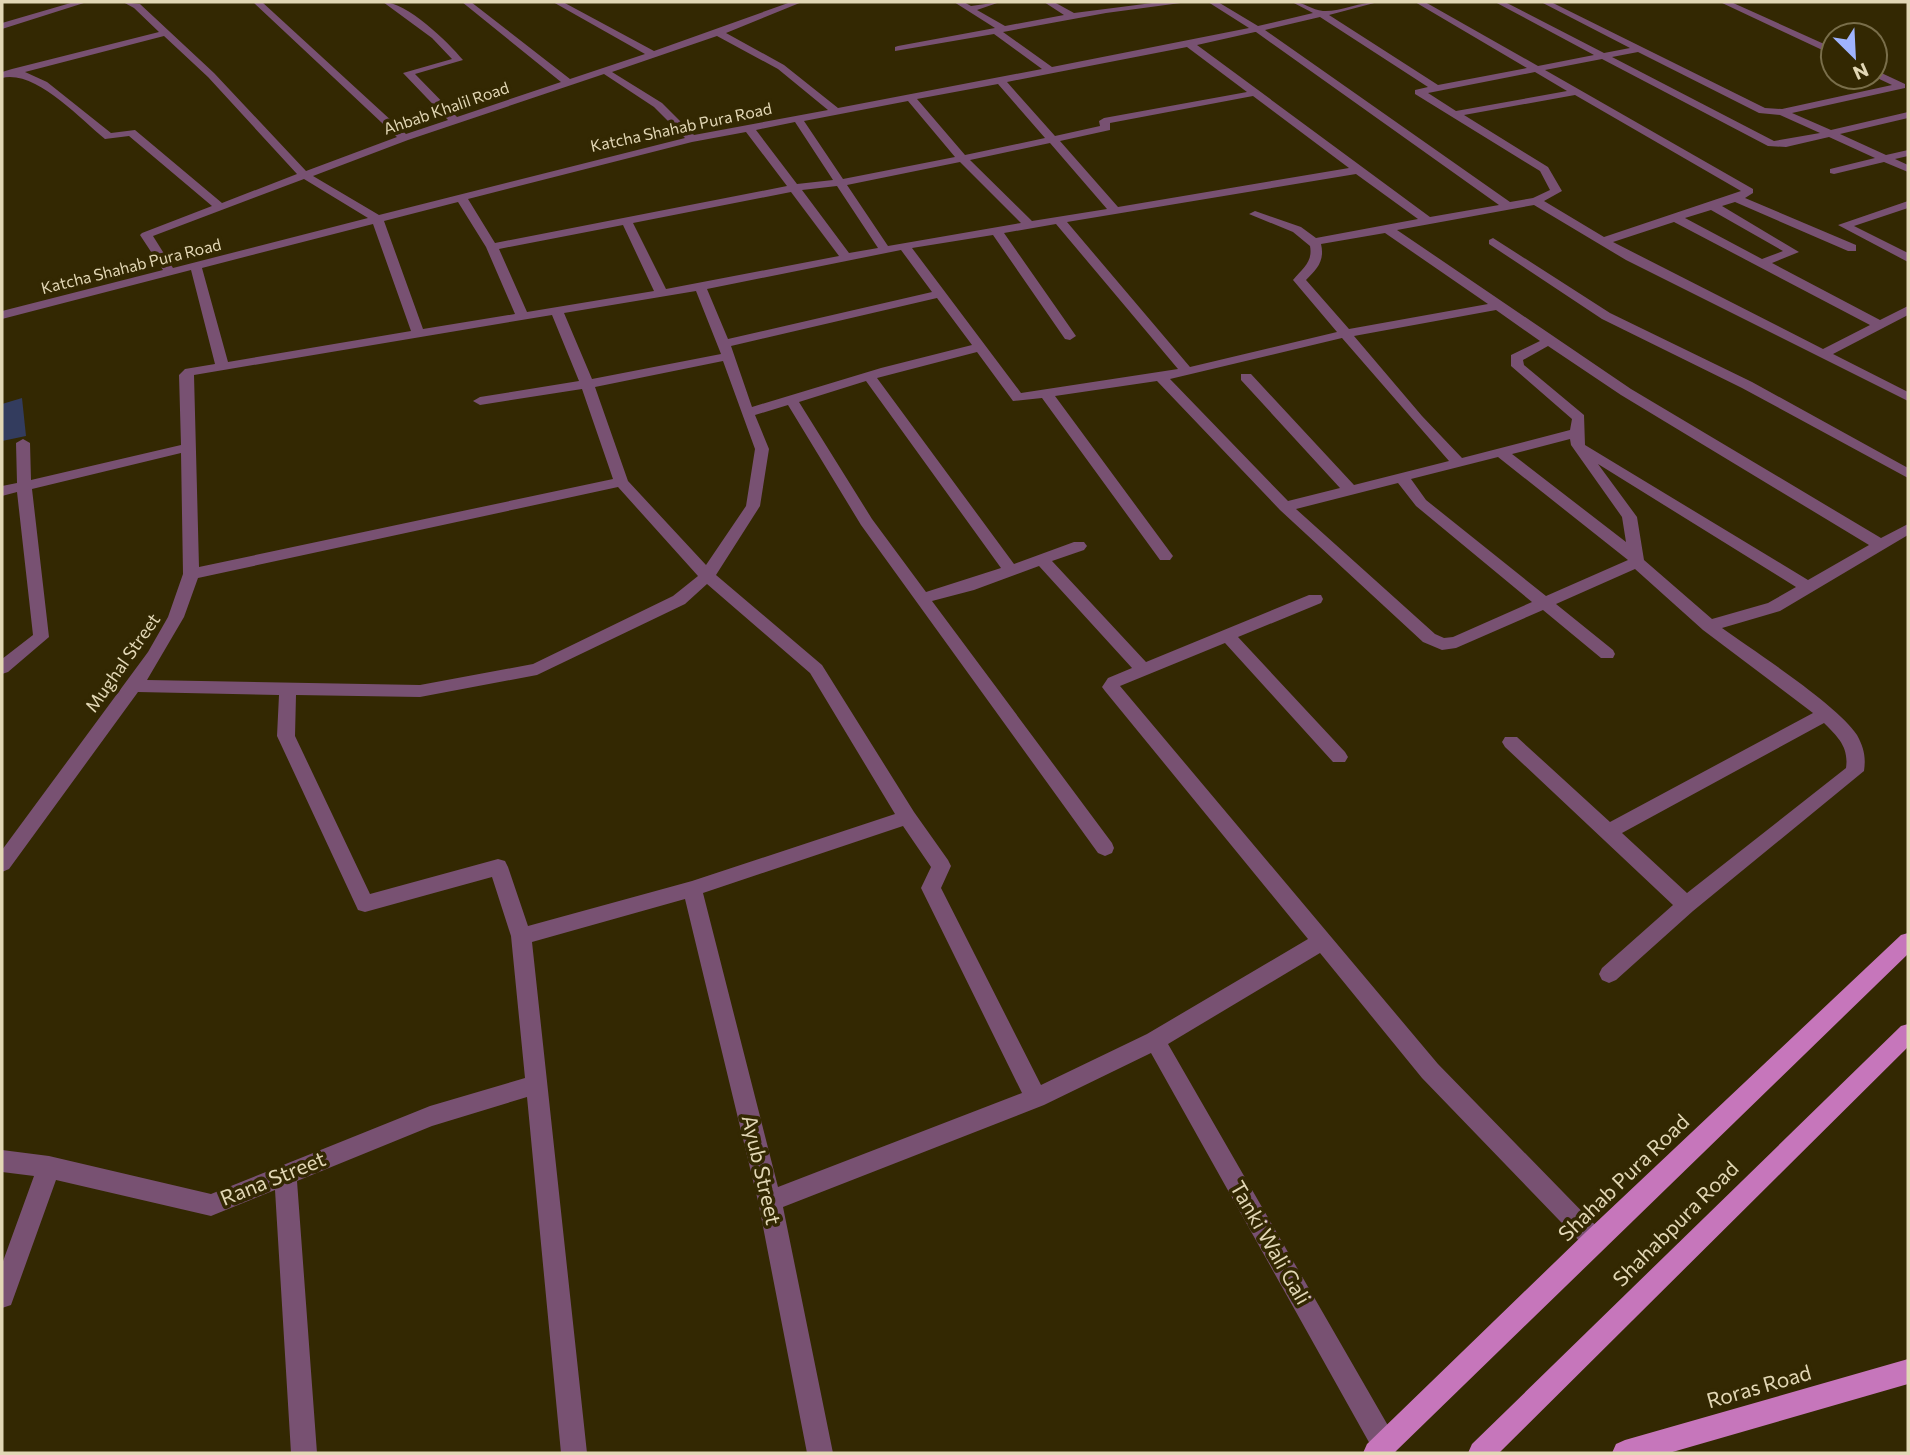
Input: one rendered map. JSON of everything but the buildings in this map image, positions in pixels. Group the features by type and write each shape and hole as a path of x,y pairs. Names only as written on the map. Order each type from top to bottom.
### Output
{"main road":[{"name":"Shahab Pura Road","path":"1381,1449 1594,1240 1908,942"},
{"name":"Shahabpura Road","path":"1481,1453 1908,1033"},
{"name":"Roras Road","path":"1625,1453 1908,1371"}],"street":[{"path":"2,24 83,2"},
{"path":"127,2 137,6 211,75 304,176 377,219 418,334"},
{"path":"257,2 404,138"},
{"path":"387,2 435,36 458,60 408,73 455,121"},
{"path":"466,2 568,83"},
{"path":"557,2 653,55"},
{"name":"Ahbab Khalil Road","path":"170,272 146,235 404,138 718,33 798,2"},
{"path":"958,2 1050,70"},
{"path":"969,9 996,2"},
{"path":"1048,2 1072,16"},
{"path":"898,49 1072,16 1184,2"},
{"path":"1212,2 1259,30 1508,206"},
{"path":"1296,2 1322,14 1436,88"},
{"name":"Katcha Shahab Pura Road","path":"2,315 692,139 1259,30 1374,2"},
{"path":"1419,2 1748,189 1749,193 1737,198 1606,240"},
{"path":"1499,2 1772,144 1787,144 1828,132 1908,115"},
{"path":"1545,2 1763,111 1782,112 1904,88"},
{"path":"1724,2 1819,46"},
{"path":"2,75 166,33"},
{"path":"718,33 781,67 835,111"},
{"path":"1189,44 1426,220"},
{"path":"1315,242 1536,201 1556,191 1544,169 1419,92 1640,49"},
{"path":"15,71 44,84 109,137 131,132 220,207"},
{"path":"606,71 657,106 692,139"},
{"path":"1000,80 1114,209"},
{"path":"1455,114 1577,92"},
{"path":"492,247 794,188 839,180 865,179 1106,128 1104,121 1256,93"},
{"path":"909,97 962,158 1028,225"},
{"path":"1782,112 1908,169"},
{"path":"797,118 885,250"},
{"path":"750,128 846,257"},
{"path":"1834,171 1908,153"},
{"path":"196,266 222,365 556,312 700,287 904,246 1358,170"},
{"path":"461,197 492,247 522,316"},
{"path":"1737,198 1852,248"},
{"path":"1536,201 1606,240 1630,257 1908,397"},
{"path":"1908,204 1844,225 1908,258"},
{"path":"1713,206 1793,252 1761,263"},
{"path":"1255,214 1281,223 1315,242 1319,252 1317,262 1299,280 1348,334 1422,428 1459,463"},
{"path":"1676,218 1761,263 1886,323 1908,328"},
{"path":"1058,219 1187,372"},
{"path":"626,220 662,292"},
{"path":"1386,228 1626,392 1881,545"},
{"path":"996,230 1070,336"},
{"path":"1493,242 1606,316 1747,384 1908,474"},
{"path":"904,246 1018,398 1161,377 1348,334 1499,306"},
{"path":"133,686 420,691 537,669 679,600 706,576 753,506 762,449 700,287"},
{"path":"480,401 587,384 939,294"},
{"path":"1824,354 1908,310"},
{"path":"556,312 587,384 621,482 706,576 816,669 907,817 942,866 931,888 1036,1098"},
{"path":"1549,341 1516,358 1518,366 1579,418 1577,439 1629,517 1637,561"},
{"path":"747,413 869,376 979,347"},
{"name":"Mughal Street","path":"2,864 133,686 178,619 191,574 186,375 222,365"},
{"path":"869,376 1011,572"},
{"path":"1161,377 1285,507 1429,638 1442,644 1456,642 1637,561"},
{"path":"1246,377 1350,489"},
{"path":"1046,394 1165,555"},
{"path":"792,401 866,522 1105,849"},
{"path":"1285,507 1401,476 1577,439 1808,587"},
{"path":"2,668 41,637 23,487 23,443"},
{"path":"2,491 189,447"},
{"path":"1502,453 1637,561 1709,626 1826,714 1849,737 1857,755 1855,771 1686,905 1609,974"},
{"path":"1401,476 1422,503 1607,654"},
{"path":"191,574 621,482"},
{"path":"1709,626 1774,607 1908,529"},
{"path":"923,597 1011,572 1079,546"},
{"path":"1042,560 1144,670"},
{"path":"1315,599 1114,682 1111,687 1430,1071 1594,1240"},
{"path":"1227,635 1339,757"},
{"path":"288,689 286,736 365,904 498,867 521,936 574,1453"},
{"path":"1608,832 1826,714"},
{"path":"1511,742 1686,905"},
{"path":"521,936 692,889 907,817"},
{"name":"Ayub Street","path":"692,889 770,1201 820,1453"},
{"path":"770,1201 1036,1098 1155,1041 1321,942"},
{"name":"Tanki Wali Gali","path":"1155,1041 1381,1449"},
{"name":"Rana Street","path":"2,1161 49,1167 211,1205 430,1116 538,1084"},
{"path":"2,1296 49,1167"},
{"path":"285,1175 304,1453"}],"shaded area":[{"path":"22,398 26,436 2,441 2,404"}]}
